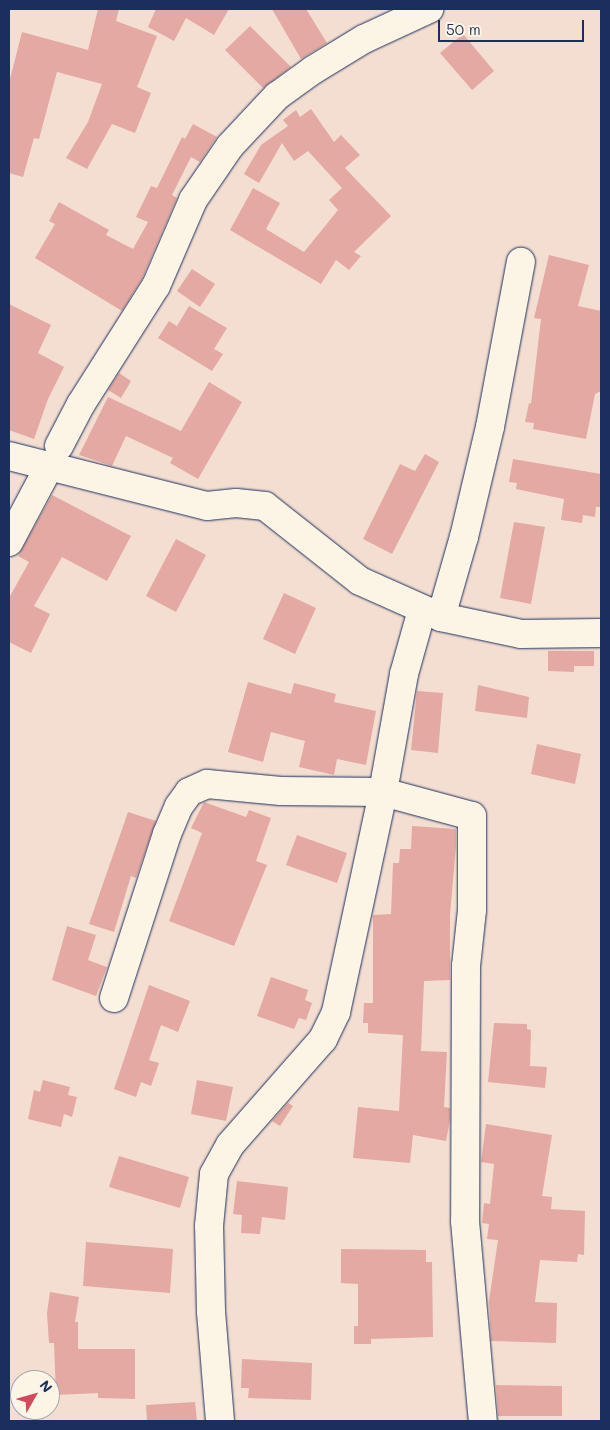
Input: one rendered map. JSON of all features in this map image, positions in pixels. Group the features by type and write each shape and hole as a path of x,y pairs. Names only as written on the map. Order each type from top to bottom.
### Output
{"street":[{"path":"9,542 80,404 156,286 193,200 230,146 277,96 313,70 364,39 429,9"},
{"path":"220,1421 211,1312 209,1226 214,1174 230,1145 323,1038 336,1012 384,792 404,674 464,537 490,427 520,262"},
{"path":"9,456 54,456 207,506 236,503 265,506 360,581 432,613 521,634 601,634"},
{"path":"114,998 167,834 179,806 189,792 207,784 281,791 384,792 472,816 472,910 466,966 465,1011 465,1221 483,1421"}],"building":[{"path":"98,9 119,9 116,21 157,36 137,87 151,93 135,133 112,124 87,169 66,158 88,122 102,84 57,72 39,139 34,138 23,177 9,173 9,83 22,32 88,50"},
{"path":"156,9 229,9 214,35 186,18 174,41 148,27"},
{"path":"272,9 306,9 327,43 301,59"},
{"path":"250,26 291,67 263,88 225,50"},
{"path":"463,34 494,71 472,90 440,53"},
{"path":"311,109 334,142 341,135 360,155 345,168 391,216 354,252 361,256 349,270 336,260 321,284 230,230 253,188 280,203 266,229 304,252 338,210 329,200 342,188 308,151 294,161 282,143 259,183 244,174 261,145 288,126 283,120 296,110 300,117"},
{"path":"193,124 217,137 200,162 191,157 172,195 177,198 142,279 122,311 35,258 55,224 49,221 59,202 109,230 106,235 133,249 148,222 136,217 151,186 157,188 182,137 185,139"},
{"path":"549,255 589,265 578,306 601,311 601,391 595,394 586,439 533,429 534,423 525,422 529,403 531,404 541,319 534,318"},
{"path":"192,269 215,284 200,307 177,291"},
{"path":"9,304 51,325 38,353 64,367 48,399 34,439 9,430"},
{"path":"189,306 227,328 214,349 223,354 212,371 158,338 169,321 177,326"},
{"path":"119,373 131,381 121,398 108,390"},
{"path":"209,382 242,402 198,479 170,463 173,458 126,436 112,466 79,455 108,397 181,431"},
{"path":"425,454 439,462 392,554 363,539 400,464 415,471"},
{"path":"513,459 601,474 601,507 596,507 595,517 583,515 582,523 561,520 564,499 516,489 517,483 509,482"},
{"path":"52,495 131,536 107,581 62,557 34,606 50,614 31,653 9,642 9,598 29,562 18,556"},
{"path":"514,522 545,527 531,604 500,598"},
{"path":"176,539 206,555 176,612 146,596"},
{"path":"284,593 316,608 295,654 263,639"},
{"path":"548,651 594,651 594,666 574,666 574,672 548,671"},
{"path":"248,682 291,694 294,683 336,694 334,702 376,711 366,765 337,759 334,775 299,767 305,741 271,732 263,762 228,752"},
{"path":"478,685 529,697 527,718 475,711"},
{"path":"417,691 443,693 438,753 411,750"},
{"path":"537,744 581,754 575,784 531,774"},
{"path":"204,802 246,817 249,810 271,818 256,861 267,865 234,946 169,921 202,833 191,828"},
{"path":"128,812 156,821 136,878 131,876 114,932 89,924"},
{"path":"412,826 456,829 450,915 450,980 424,981 421,1051 447,1052 444,1107 450,1108 450,1120 446,1141 413,1135 410,1163 353,1158 358,1107 399,1111 403,1035 368,1033 368,1023 363,1023 364,1003 373,1003 373,915 391,914 393,863 399,863 400,849 411,849"},
{"path":"297,835 347,853 337,883 286,865"},
{"path":"67,926 96,935 88,960 107,967 96,996 52,980"},
{"path":"271,977 308,990 305,1000 312,1003 306,1020 299,1018 294,1029 257,1016"},
{"path":"149,985 190,1001 178,1032 161,1025 149,1060 159,1063 151,1086 141,1082 136,1097 114,1089"},
{"path":"494,1023 527,1024 527,1029 531,1030 530,1066 547,1067 545,1088 488,1082"},
{"path":"43,1080 70,1087 68,1095 77,1097 72,1117 64,1114 61,1127 28,1119 34,1090 40,1092"},
{"path":"197,1080 233,1087 226,1121 191,1114"},
{"path":"288,1103 293,1106 280,1126 272,1121"},
{"path":"486,1124 552,1135 542,1196 552,1197 551,1209 585,1211 584,1255 578,1254 577,1262 540,1260 535,1302 557,1303 556,1343 491,1341 489,1301 498,1240 487,1239 489,1224 482,1223 484,1203 490,1204 494,1164 481,1162"},
{"path":"119,1156 189,1177 180,1208 109,1187"},
{"path":"237,1181 288,1187 285,1220 262,1217 260,1234 241,1233 242,1215 233,1214"},
{"path":"86,1242 173,1249 170,1293 83,1286"},
{"path":"341,1249 426,1250 426,1262 432,1262 433,1337 371,1339 371,1344 354,1344 354,1326 358,1326 358,1284 341,1283"},
{"path":"50,1292 79,1297 75,1322 78,1322 78,1349 135,1349 135,1399 98,1398 98,1393 60,1395 60,1370 55,1370 54,1343 49,1343 47,1313"},
{"path":"242,1359 312,1363 311,1400 248,1398 249,1388 241,1388"},
{"path":"496,1385 562,1386 562,1416 498,1416"},
{"path":"195,1402 197,1421 147,1421 146,1405"}]}
